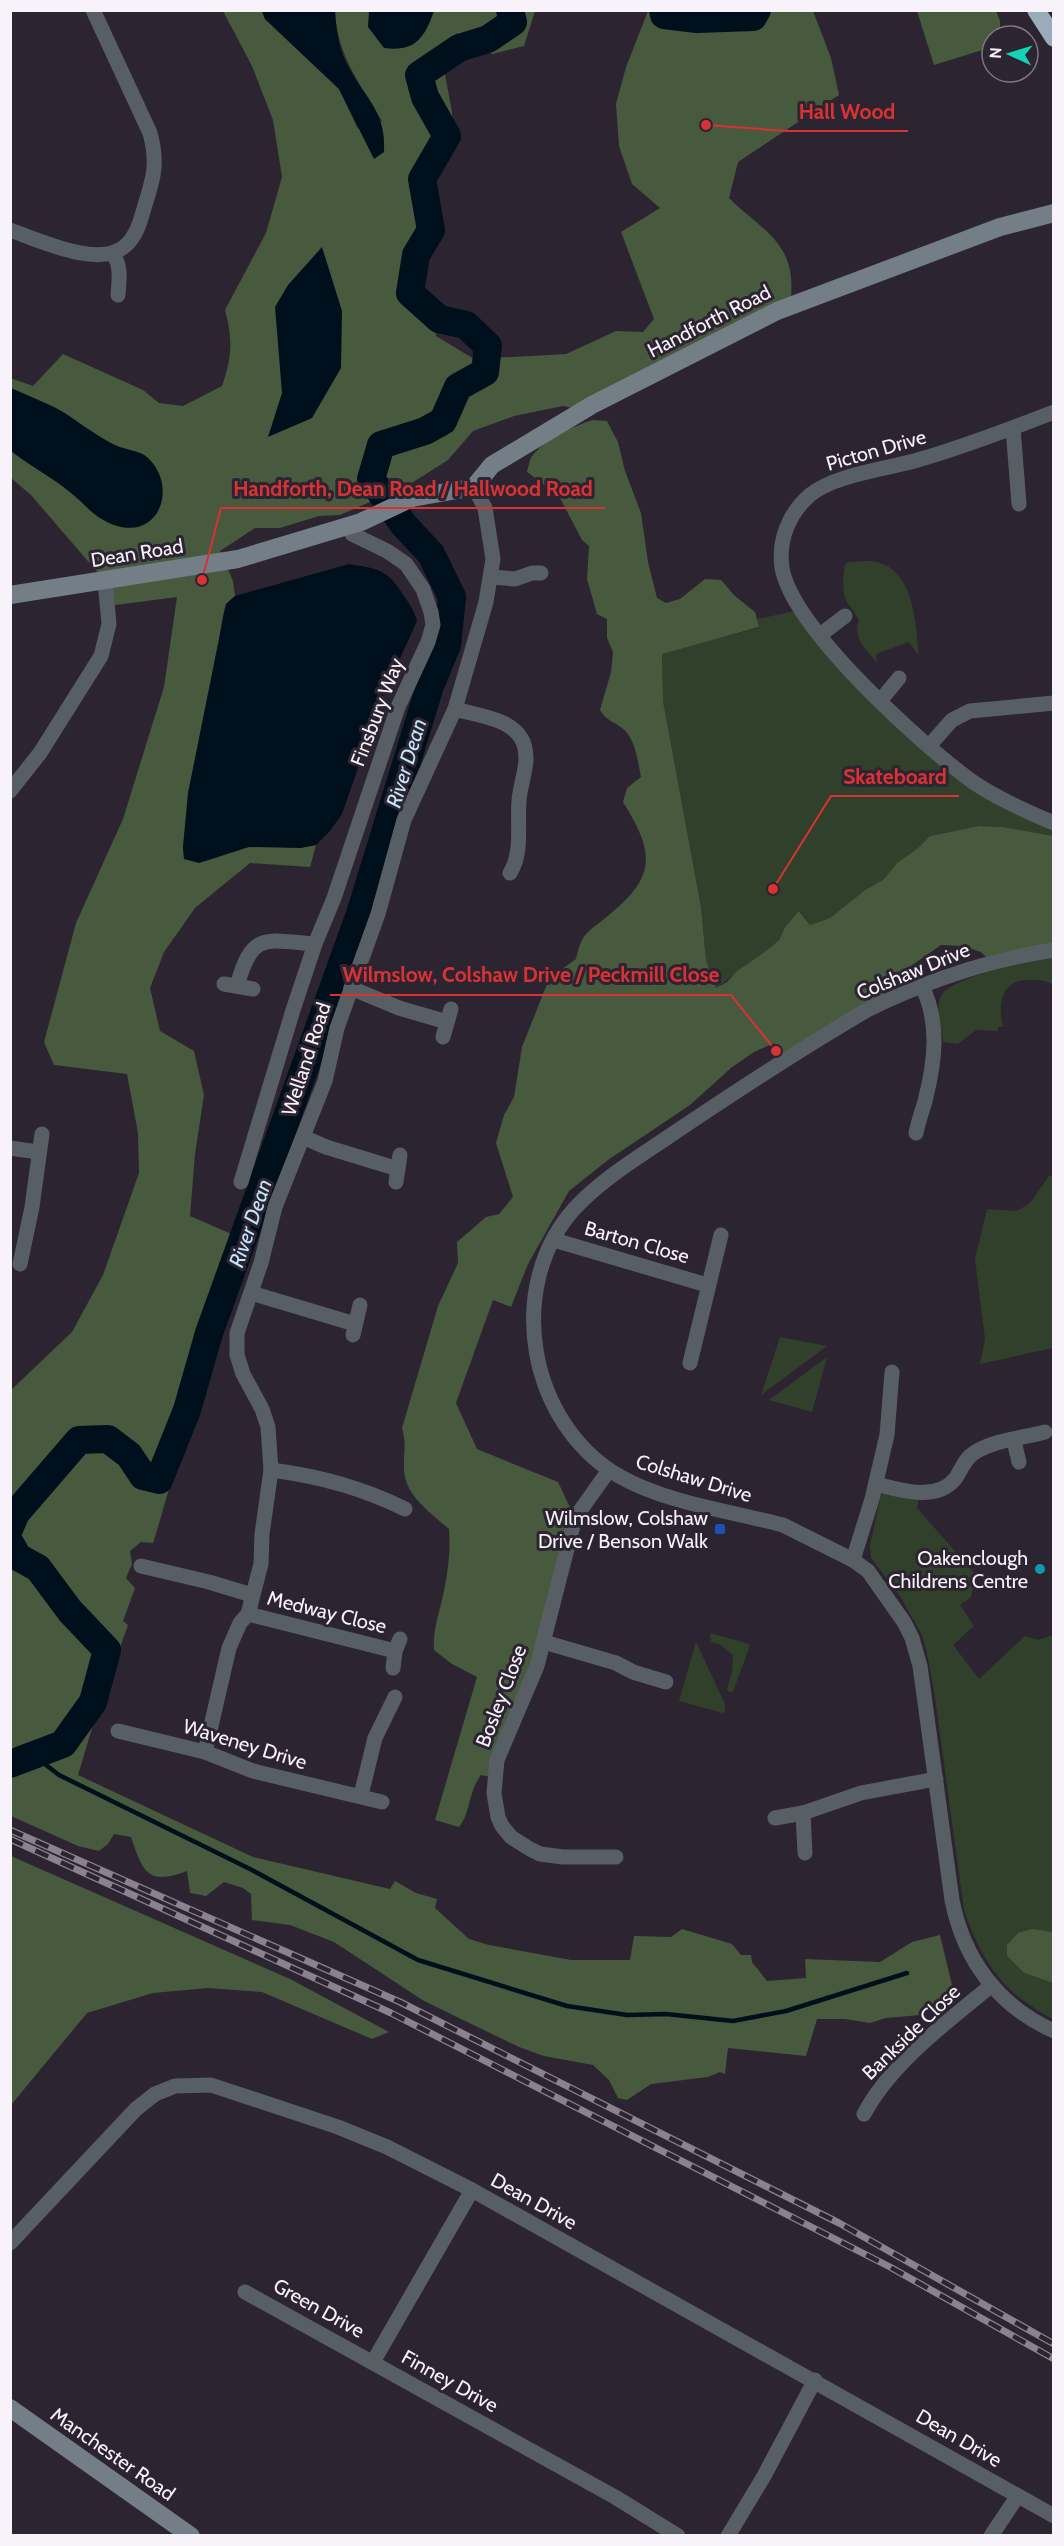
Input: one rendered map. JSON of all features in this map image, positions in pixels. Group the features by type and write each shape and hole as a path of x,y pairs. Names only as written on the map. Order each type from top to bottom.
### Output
{"highway":[{"path":"1036,10 1053,38"}],"main road":[{"name":"Handforth Road","path":"474,487 492,465 592,405 777,311 1000,227 1053,213"},
{"name":"Dean Road","path":"10,595 237,559 355,524 404,502 431,493 474,487"},
{"name":"Manchester Road","path":"10,2408 191,2535"}],"street":[{"path":"10,230 60,248 99,255 112,253 125,247 135,235 155,174 156,155 150,133 93,10"},
{"path":"112,253 118,259 120,274 118,295"},
{"name":"Picton Drive","path":"1053,412 919,460 820,488 794,512 781,545 782,568 791,591 820,636 841,662 929,746 972,781 1000,799 1053,823"},
{"path":"1013,428 1019,504"},
{"name":"Welland Road","path":"205,1752 230,1647 240,1623 248,1614 261,1563 262,1534 271,1470 268,1427 262,1408 243,1374 237,1355 239,1326 261,1263 274,1207 325,1081 337,1028 388,882 404,820 455,709 492,578 493,559 489,522 485,508 474,487"},
{"name":"Finsbury Way","path":"241,1182 315,944 337,890 398,707 428,642 433,625 423,589 406,564 387,551 352,534 355,524"},
{"path":"492,578 515,579 532,573 541,573"},
{"path":"11,791 40,753 101,656 109,624 105,581"},
{"path":"820,636 845,616"},
{"path":"880,701 899,678"},
{"path":"929,746 952,720 970,711 1053,703"},
{"path":"455,709 512,727 521,737 525,747 518,844 515,865 510,873"},
{"path":"253,989 231,985 250,950 258,944 269,940 315,944"},
{"name":"Colshaw Drive","path":"1053,950 991,962 892,998 849,1021 707,1110 599,1185 573,1210 554,1240 541,1267 534,1299 533,1331 539,1371 564,1424 609,1470 630,1482 659,1493 783,1525 853,1560 868,1571 884,1592 912,1638 920,1666 955,1915 975,1962 992,1985 1013,2009 1053,2031"},
{"path":"916,1133 930,1078 935,1026 929,1001 922,986"},
{"path":"351,988 399,1008 447,1023"},
{"path":"20,1264 32,1207 42,1134"},
{"path":"303,1137 336,1151 398,1168"},
{"path":"10,1148 38,1152"},
{"name":"Barton Close","path":"690,1363 707,1285 721,1235"},
{"name":"Barton Close","path":"554,1240 707,1285"},
{"path":"251,1293 354,1329 360,1305"},
{"path":"853,1560 865,1526 889,1424 892,1372"},
{"path":"876,1484 920,1493 941,1490 954,1481 970,1456 976,1452 1045,1432"},
{"path":"1014,1441 1019,1462"},
{"path":"271,1470 322,1478 353,1486 374,1493 405,1509"},
{"name":"Bosley Close","path":"609,1470 575,1518 544,1642 531,1684 497,1760 494,1793 498,1817 511,1837 540,1854 563,1857 616,1857"},
{"path":"141,1566 252,1595"},
{"name":"Medway Close","path":"248,1614 398,1645 393,1668"},
{"path":"544,1642 616,1663 633,1672 666,1682"},
{"path":"361,1795 375,1738 394,1697"},
{"name":"Waveney Drive","path":"118,1731 205,1752 253,1771 315,1787 361,1795 382,1802"},
{"path":"776,1818 803,1814 861,1793 936,1779"},
{"path":"803,1814 805,1852"},
{"name":"Bankside Close","path":"864,2114 872,2099 902,2065 945,2024 992,1985"},
{"name":"Dean Drive","path":"10,2243 136,2109 155,2094 175,2086 211,2085 338,2127 387,2147 472,2190 815,2380 1053,2516"},
{"name":"Finney Drive","path":"472,2190 373,2362 615,2497 678,2535"},
{"name":"Green Drive","path":"245,2292 373,2362"},
{"path":"728,2535 764,2476 815,2380"},
{"path":"991,2535 1017,2497"}],"green space":[{"path":"223,11 262,11 265,19 339,89 358,129 382,121 358,82 345,55 340,42 335,11 535,11 524,46 492,54 457,33 449,42 444,69 452,112 453,140 416,227 418,275 429,294 436,336 474,359 566,354 616,331 643,332 654,319 621,232 660,208 632,184 619,146 616,104 626,67 648,11 813,11 831,58 839,95 738,162 729,198 777,242 784,254 791,285 790,306 584,410 563,406 514,416 473,431 448,460 407,486 340,515 319,516 280,528 255,528 220,551 233,581 235,596 226,604 223,615 191,789 183,847 184,858 203,861 242,848 316,845 310,867 250,863 195,908 164,952 150,988 160,1031 194,1051 204,1095 195,1154 190,1216 243,1239 232,1301 190,1419 153,1543 141,1542 130,1551 132,1564 126,1578 135,1588 123,1621 128,1625 96,1715 78,1775 253,1857 390,1889 395,1881 416,1893 437,1899 435,1908 469,1939 489,1945 571,1960 630,1960 634,1936 671,1937 682,1929 732,1944 741,1955 751,1955 752,1962 767,1981 806,1978 805,1959 880,1962 912,1942 940,1935 952,1985 953,2001 936,2003 920,2015 886,2018 870,2023 845,2019 817,2019 806,2056 728,2048 725,2074 720,2072 708,2077 651,2084 627,2100 618,2098 609,2080 593,2065 544,2056 519,2047 424,2001 334,1942 290,1925 252,1920 251,1894 243,1888 224,1882 206,1896 190,1893 187,1871 163,1877 149,1873 139,1859 131,1837 114,1834 108,1844 99,1851 78,1846 11,1816 11,1390 72,1332 103,1275 139,1173 138,1133 127,1074 54,1065 44,1042 76,923 123,819 164,687 177,597 108,606 105,581 31,495 11,478 10,378 33,386 63,354 143,390 159,403 183,406 222,386 230,348 225,310 266,233 282,177 273,120 252,66"},
{"path":"917,11 996,11 1000,24 980,24 980,51 934,65"},
{"path":"593,420 607,421 618,442 625,471 641,513 648,562 657,598 666,603 680,599 705,579 721,580 735,596 755,612 759,627 662,654 663,701 701,907 706,960 716,988 727,982 736,972 779,940 785,927 799,911 810,925 830,918 865,890 883,880 897,863 930,836 979,826 1003,827 1053,836 1053,950 991,962 981,952 963,946 941,945 901,973 890,988 867,1010 785,1061 774,1043 754,1052 731,1068 690,1105 608,1160 569,1191 528,1264 511,1307 493,1300 456,1403 477,1449 558,1482 575,1518 495,1778 481,1775 459,1827 435,1820 477,1677 452,1664 434,1650 434,1638 448,1566 449,1529 420,1504 409,1488 404,1470 405,1445 402,1428 438,1306 458,1263 457,1242 486,1217 499,1214 513,1197 496,1143 504,1115 514,1097 522,1047 545,989 551,977 576,959 582,939 588,932 621,905 633,891 641,879 645,866 642,837 623,802 627,788 641,777 635,750 626,732 600,710 611,672 613,652 607,638 607,619 597,614 587,579 589,546 582,540 559,496 527,472 531,458 542,446 568,430"},
{"path":"849,562 877,562 890,567 899,576 911,602 917,630 919,656 909,642 876,654 877,663 865,648 857,633 859,621 847,603 844,592 844,568"},
{"path":"791,612 804,612 815,628 972,781 1053,823 1053,836 1003,827 979,826 930,836 897,863 883,880 865,890 830,918 810,925 800,911 785,927 779,940 716,988 706,960 701,907 663,701 662,653 758,628 757,619"},
{"path":"1053,958 1053,985 1042,981 1021,980 1008,988 1002,1001 1003,1027 998,1027 998,1031 976,1030 958,1044 943,1042 939,1001 948,989 975,976"},
{"path":"1049,1176 1053,1176 1053,1348 980,1364 985,1339 975,1259 987,1209 1017,1211 1030,1203"},
{"path":"780,1337 827,1346 761,1395"},
{"path":"827,1357 812,1412 769,1400"},
{"path":"883,1486 920,1493 917,1508 976,1575 971,1597 960,1605 974,1626 953,1645 979,1679 1025,1636 1038,1640 1053,1635 1053,1932 1033,1930 1018,1935 1007,1945 1007,1956 1024,1973 1053,1983 1053,2019 1021,1999 996,1974 978,1945 964,1910 934,1690 926,1649 922,1635 900,1596 871,1558 870,1545"},
{"path":"710,1633 749,1644 733,1692 727,1689 732,1672 733,1655 721,1645 711,1642"},
{"path":"696,1642 725,1704 723,1713 679,1701"},
{"path":"11,1856 290,1979 389,2032 372,2039 262,1992 208,1988 153,1993 87,2013 11,2105"},
{"path":"1032,1929 1053,1932 1053,1983 1024,1973 1007,1956 1007,1945 1018,1933"}],"water":[{"path":"369,10 434,11 417,42 395,49 384,48 368,27"},
{"path":"262,11 335,11 343,54 351,72 377,113 384,137 384,152 374,159 339,89 265,19"},
{"path":"322,247 342,311 341,368 312,418 268,437 282,393 275,307 288,285"},
{"path":"11,388 56,408 115,445 141,453 148,458 157,470 162,483 163,496 160,508 153,518 143,525 130,528 107,522 95,515 64,487 11,451"},
{"path":"349,564 375,569 387,575 408,602 417,621 383,696 342,814 316,845 301,848 249,847 199,863 184,859 188,793 226,604 235,596"}],"waterway":[{"name":"River Dean","path":"10,1527 16,1513 79,1440 108,1439 129,1455 143,1476 159,1480 187,1410 209,1333 360,914 430,686 447,645 452,597 431,554 404,525 371,479 381,445 425,431 443,421 458,387 485,372 488,346 466,325 439,319 410,293 416,255 431,230 422,179 447,136 425,97 419,75 459,48 488,39 513,22 510,10"},
{"name":"River Dean","path":"663,10 664,15 697,19 753,17 757,10"},
{"name":"River Dean","path":"10,1543 18,1557 38,1568 70,1611 107,1650 93,1702 63,1744 10,1764"},
{"path":"32,1754 59,1775 250,1869 418,1960 567,2006 627,2015 666,2014 733,2021 786,2011 907,1973"}],"railway":[{"path":"10,1830 400,2002 839,2223 1054,2344"},
{"path":"10,1839 391,2013 890,2267 1054,2359"}],"place":[{"name":"Hall Wood","path":"706,125"},
{"name":"Handforth, Dean Road / Hallwood Road","path":"202,580"},
{"name":"Skateboard","path":"773,889"},
{"name":"Wilmslow, Colshaw Drive / Peckmill Close","path":"776,1051"},
{"name":"Wilmslow, Colshaw Drive / Benson Walk","path":"720,1529"},
{"name":"Oakenclough Childrens Centre","path":"1040,1569"}]}
